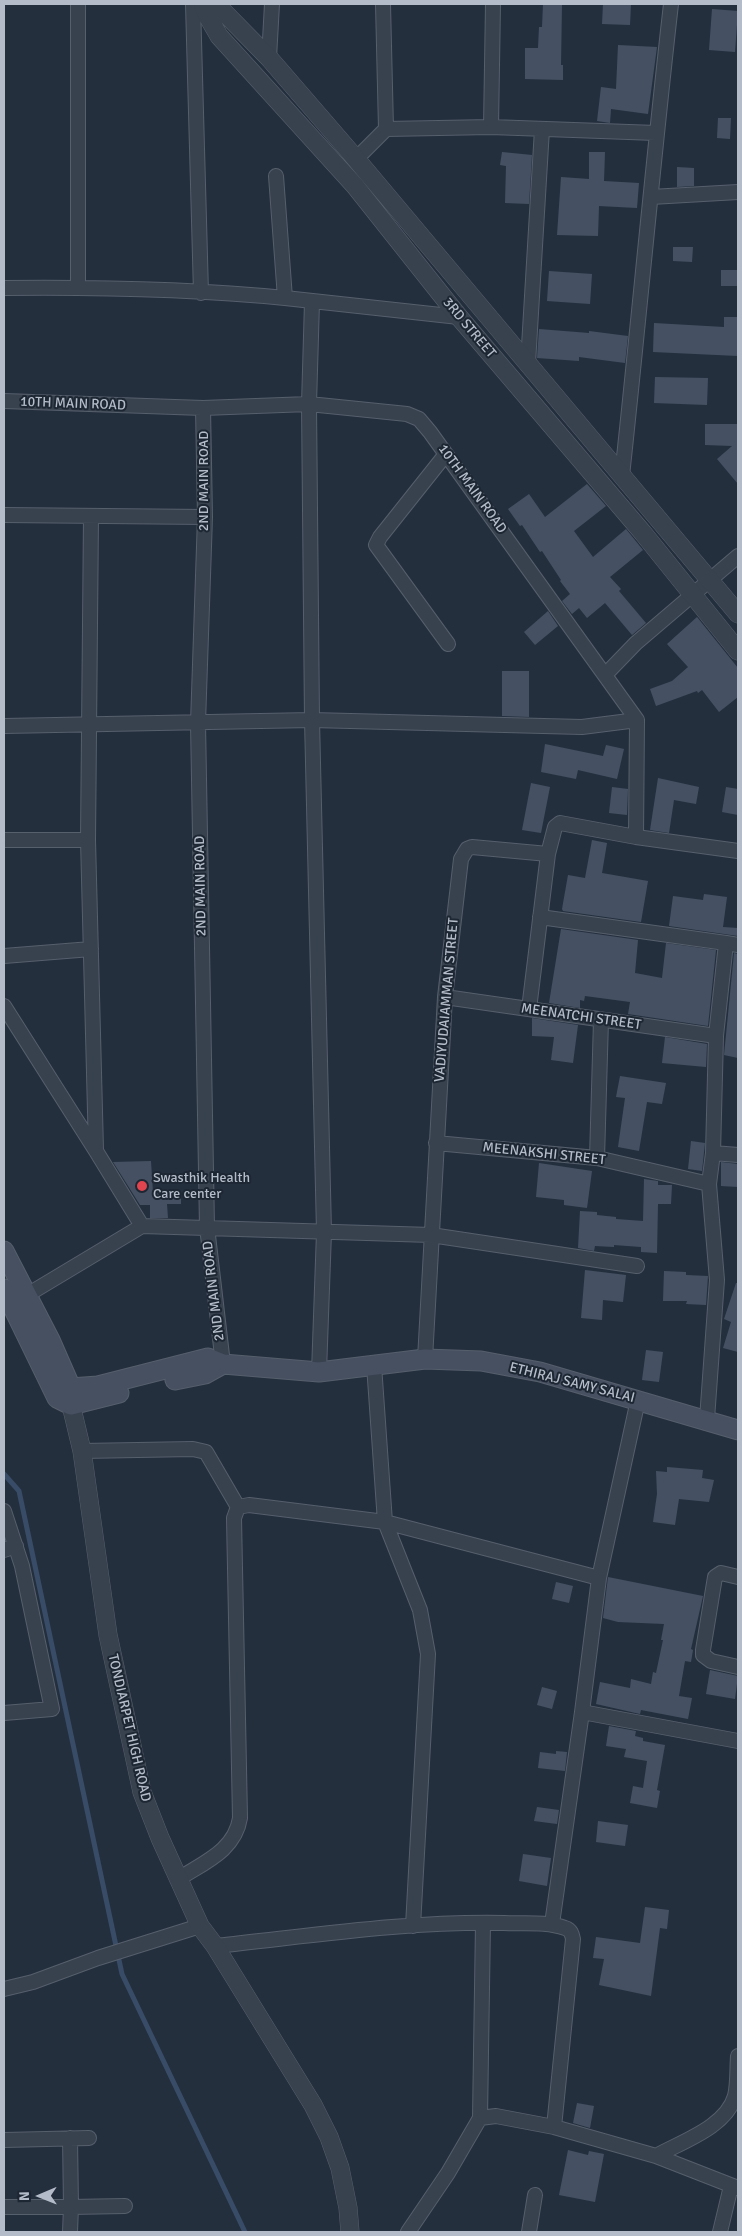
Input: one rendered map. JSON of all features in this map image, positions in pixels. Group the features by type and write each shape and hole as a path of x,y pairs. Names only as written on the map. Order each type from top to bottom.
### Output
{"main road":[{"name":"TONDIARPET HIGH ROAD","path":"4,1251 27,1295 71,1396"},
{"path":"4,1289 57,1398 71,1396"},
{"name":"ETHIRAJ SAMY SALAI","path":"71,1396 98,1386 208,1358 223,1364 319,1372 425,1359 481,1361 532,1370 707,1419 738,1430"}],"street":[{"path":"78,4 78,287"},
{"path":"193,4 201,293"},
{"name":"3RD STREET","path":"203,4 219,36 355,186 459,317 643,533 738,651"},
{"name":"3RD STREET","path":"216,4 269,58 356,159 738,614"},
{"path":"269,58 272,4"},
{"path":"383,4 386,129"},
{"path":"491,127 493,4"},
{"path":"622,476 652,197 656,133 671,4"},
{"path":"356,159 386,129 491,127 656,133"},
{"path":"528,363 542,129"},
{"path":"276,176 285,298"},
{"path":"652,197 738,192"},
{"path":"4,288 78,287 285,298 459,317"},
{"path":"312,302 309,404 312,720 324,1232 319,1372"},
{"name":"10TH MAIN ROAD","path":"4,401 203,408 309,404 407,414 419,419 637,720"},
{"name":"2ND MAIN ROAD","path":"203,408 205,517 198,723 207,1227 223,1364"},
{"path":"446,454 380,537 376,545 448,644"},
{"path":"4,515 205,517"},
{"path":"91,516 88,840 96,1151"},
{"path":"605,675 636,642 738,556"},
{"path":"4,726 312,720 582,727 637,720 636,837"},
{"path":"529,1009 548,854 555,827 560,823 636,837 738,851"},
{"path":"4,840 88,840"},
{"name":"VADIYUDAIAMMAN STREET","path":"425,1359 445,997 464,854 467,849 472,847 548,854"},
{"path":"540,917 732,944 716,1036 713,1153 709,1184 717,1280 707,1419"},
{"path":"4,956 91,950"},
{"name":"MEENATCHI STREET","path":"445,997 716,1036"},
{"path":"4,1006 142,1226"},
{"path":"597,1158 601,1020"},
{"name":"MEENAKSHI STREET","path":"436,1143 597,1158 709,1184"},
{"path":"713,1153 738,1155"},
{"path":"27,1295 142,1226 431,1235 637,1266"},
{"path":"374,1365 385,1522 420,1610 428,1654 413,1926"},
{"name":"TONDIARPET HIGH ROAD","path":"71,1396 82,1451 108,1635 142,1792 160,1838 180,1878 200,1926 215,1946 313,2104 329,2137 340,2168 348,2208 350,2232"},
{"path":"552,1924 599,1578 638,1400"},
{"path":"82,1451 193,1449 206,1452 238,1508"},
{"path":"238,1508 249,1505 385,1522 599,1578"},
{"path":"180,1878 227,1847 238,1832 240,1818 234,1518 238,1508"},
{"path":"4,1511 10,1548 52,1709 4,1713"},
{"path":"738,1577 721,1574 715,1576 702,1650 703,1656 711,1661 738,1667"},
{"path":"582,1712 738,1741"},
{"path":"408,2232 448,2173 480,2118 483,1923"},
{"path":"215,1946 413,1926 483,1923 552,1924 569,1930 573,1939 554,2127"},
{"path":"4,1989 60,1973 127,1948 200,1926"},
{"path":"656,2156 720,2121 730,2109 735,2094 738,2056"},
{"path":"480,2118 496,2116 554,2127 656,2156 734,2187 720,2232"},
{"path":"70,2138 70,2232"},
{"path":"4,2140 89,2138"},
{"path":"528,2232 535,2195"},
{"path":"4,2206 125,2206"}],"building":[{"path":"543,4 562,4 561,65 563,65 563,80 525,79 525,48 538,48 539,27 542,27"},
{"path":"603,4 631,4 630,25 602,24"},
{"path":"712,9 738,11 735,52 709,50"},
{"path":"618,45 657,47 648,114 611,109 610,123 597,121 601,87 616,89"},
{"path":"718,118 731,118 730,139 717,138"},
{"path":"502,152 532,155 529,204 505,203 506,166 500,165"},
{"path":"589,152 605,152 604,181 639,183 637,208 599,206 598,236 557,235 561,177 589,179"},
{"path":"677,167 694,168 694,186 677,187"},
{"path":"673,247 693,247 692,262 673,261"},
{"path":"721,270 738,270 738,286 721,286"},
{"path":"549,271 592,274 590,304 547,301"},
{"path":"724,317 738,317 738,356 653,352 654,323 724,327"},
{"path":"539,329 589,333 589,331 628,336 625,363 579,357 579,361 537,358"},
{"path":"655,377 708,378 707,405 654,403"},
{"path":"705,424 738,424 738,484 717,459 732,446 705,445"},
{"path":"587,484 606,506 574,531 593,557 626,529 643,550 610,577 621,589 619,591 646,623 632,635 605,603 587,618 579,608 572,614 562,601 570,594 542,551 540,552 522,525 520,526 508,509 529,494 545,517"},
{"path":"548,611 558,626 535,645 524,632"},
{"path":"697,617 738,668 738,697 719,712 702,690 698,693 697,691 656,706 650,689 672,681 688,667 667,644"},
{"path":"502,671 529,671 529,717 502,716"},
{"path":"545,744 603,756 606,745 624,749 617,779 578,770 576,779 541,772"},
{"path":"658,778 699,787 696,804 674,800 669,833 650,830"},
{"path":"531,783 550,787 541,833 522,830"},
{"path":"612,787 628,789 627,815 609,813"},
{"path":"726,787 738,789 738,815 722,812"},
{"path":"592,840 607,843 602,873 648,881 641,922 563,911 568,875 585,878"},
{"path":"704,894 727,897 723,927 738,928 738,936 669,926 673,896 703,900"},
{"path":"561,929 638,940 635,973 662,978 666,943 716,950 708,1026 628,1014 630,1002 585,996 584,1001 580,1000 580,1008 549,1003"},
{"path":"734,953 738,954 738,1058 724,1055"},
{"path":"532,1018 578,1025 573,1063 551,1060 554,1037 532,1036"},
{"path":"665,1037 707,1044 706,1067 662,1063"},
{"path":"620,1076 666,1083 662,1104 647,1102 639,1151 618,1147 625,1098 616,1097"},
{"path":"691,1141 705,1143 702,1171 688,1169"},
{"path":"151,1161 153,1193 181,1193 181,1204 167,1204 168,1218 150,1218 150,1205 140,1205 113,1162"},
{"path":"721,1162 738,1164 738,1187 721,1186"},
{"path":"539,1163 592,1171 587,1208 564,1205 564,1200 536,1197"},
{"path":"644,1179 658,1181 658,1185 672,1185 671,1204 658,1204 657,1253 641,1252 641,1247 614,1245 614,1247 595,1246 594,1251 578,1248 580,1211 597,1212 597,1215 616,1217 616,1219 643,1221"},
{"path":"585,1270 626,1275 623,1302 603,1300 602,1320 581,1318"},
{"path":"664,1271 708,1276 706,1305 686,1304 687,1301 663,1301"},
{"path":"736,1283 738,1283 738,1352 723,1348 731,1322 724,1319"},
{"path":"646,1350 663,1352 659,1382 642,1380"},
{"path":"667,1467 703,1470 702,1478 714,1480 709,1502 679,1499 675,1525 653,1522 657,1494 656,1471 667,1472"},
{"path":"608,1577 703,1596 691,1649 693,1650 691,1662 685,1661 679,1696 692,1698 688,1719 641,1710 640,1714 596,1704 600,1682 630,1688 631,1679 651,1684 653,1672 656,1673 663,1640 661,1640 664,1624 618,1622 603,1618"},
{"path":"556,1582 573,1586 569,1603 552,1599"},
{"path":"710,1670 738,1676 735,1699 706,1694"},
{"path":"542,1687 557,1691 552,1709 537,1705"},
{"path":"609,1726 636,1731 635,1736 643,1738 643,1741 665,1745 657,1790 660,1791 657,1808 630,1803 633,1786 643,1788 647,1761 624,1757 626,1749 606,1746"},
{"path":"556,1751 567,1752 565,1771 538,1768 540,1752 556,1754"},
{"path":"537,1807 559,1810 557,1824 534,1821"},
{"path":"598,1821 628,1825 625,1846 596,1842"},
{"path":"523,1854 551,1858 547,1886 519,1881"},
{"path":"645,1907 669,1910 667,1929 660,1928 651,1996 599,1985 604,1959 593,1958 596,1937 640,1943"},
{"path":"577,2103 594,2106 590,2128 573,2123"},
{"path":"568,2150 588,2155 589,2151 604,2154 595,2202 559,2195"}],"waterway":[{"path":"4,1474 19,1491 122,1974 245,2232"}],"place":[{"name":"Swasthik Health Care center","path":"142,1186"}]}
